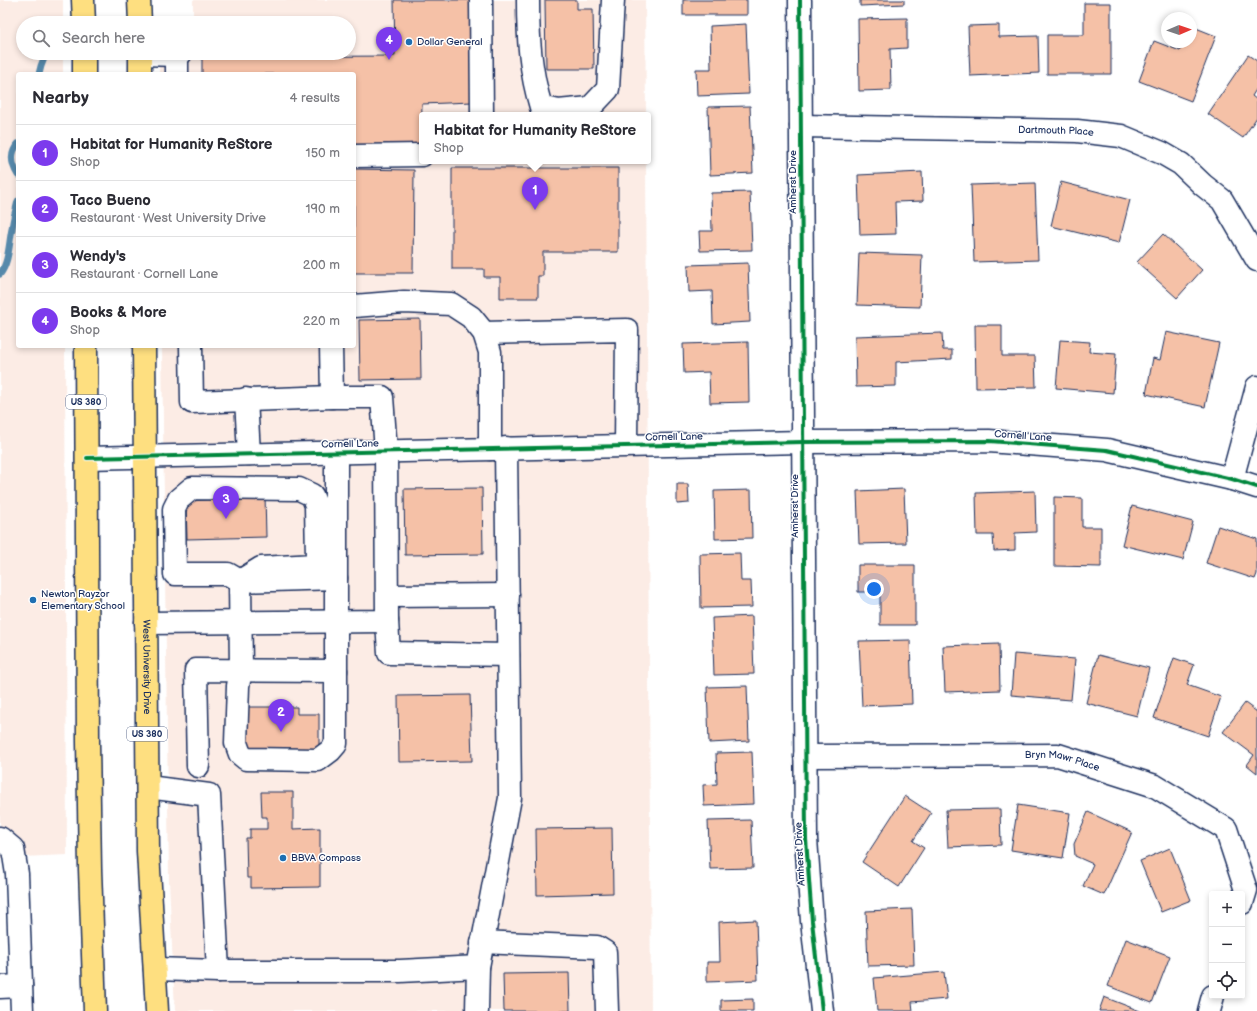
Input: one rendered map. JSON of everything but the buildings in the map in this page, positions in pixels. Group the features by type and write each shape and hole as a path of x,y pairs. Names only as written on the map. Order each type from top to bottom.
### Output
{"main road":[{"path":"83,0 84,16"},
{"path":"140,0 140,16"},
{"path":"84,60 84,72"},
{"name":"US 380","path":"86,348 88,742 90,869 96,1011"},
{"name":"West University Drive","path":"144,348 148,851 157,1011"}],"street":[{"path":"481,0 482,112"},
{"path":"528,0 528,37 534,84 541,107 558,111 590,108 608,89 613,0"},
{"name":"Amherst Drive","path":"800,0 804,756 807,854 812,921 822,1011"},
{"path":"140,60 178,61"},
{"name":"Dartmouth Place","path":"801,126 1077,131 1121,136 1162,153 1181,164 1203,185 1222,200 1257,260"},
{"path":"356,156 419,155"},
{"path":"356,306 404,302 451,304 471,317 484,332 490,352 508,595 510,798 478,967 477,1011"},
{"path":"484,332 627,330 626,446"},
{"path":"191,348 192,402 332,397 382,398 386,451 387,621 389,653 508,655"},
{"path":"331,348 332,397"},
{"path":"1232,479 1257,387"},
{"path":"246,400 248,454"},
{"name":"Cornell Lane","path":"87,458 803,442 989,441 1107,450 1232,479 1257,487"},
{"path":"240,581 241,622 236,743 240,754 246,759 318,760 330,751 336,744 336,452"},
{"path":"240,581 261,568 314,565 317,559 316,505 312,495 299,489 192,488 179,498 174,509 174,574 228,574 240,581 336,578"},
{"path":"388,596 508,595"},
{"path":"146,623 387,621"},
{"path":"198,766 196,670 239,678 336,670"},
{"name":"Bryn Mawr Place","path":"804,756 1058,755 1155,786 1226,829 1246,890 1245,893"},
{"path":"148,787 209,795 218,971"},
{"path":"0,838 13,849 17,874 10,987 22,1011"},
{"path":"482,942 597,947 605,952 608,1011"},
{"path":"155,969 218,971 400,971 478,967"},
{"path":"1209,1011 1213,999"}],"shaded area":[{"name":"Newton Rayzor Elementary School","path":"0,0 63,0 63,16 16,16 16,60 63,60 63,72 16,72 16,348 65,348 67,855 0,858"},
{"path":"193,0 645,0 646,112 419,112 419,164 646,164 651,1011 175,1011 169,881 162,348 356,348 356,72 159,72 159,60 356,60 356,16 193,16"}],"waterway":[{"path":"40,72 43,60"},
{"path":"16,147 12,156 16,171"},
{"path":"0,274 7,259 16,209"}],"cycle path":[{"path":"800,0 806,839 812,921 822,1011"},
{"path":"87,458 803,442 989,441 1107,450 1232,479 1257,487"}],"place":[{"name":"Dollar General","path":"409,42"},
{"name":"Books & More","path":"389,60"},
{"name":"Habitat for Humanity ReStore","path":"535,210"},
{"name":"Wendy's","path":"226,519"},
{"name":"Newton Rayzor Elementary School","path":"33,600"},
{"name":"Taco Bueno","path":"281,732"},
{"name":"BBVA Compass","path":"283,858"}]}
